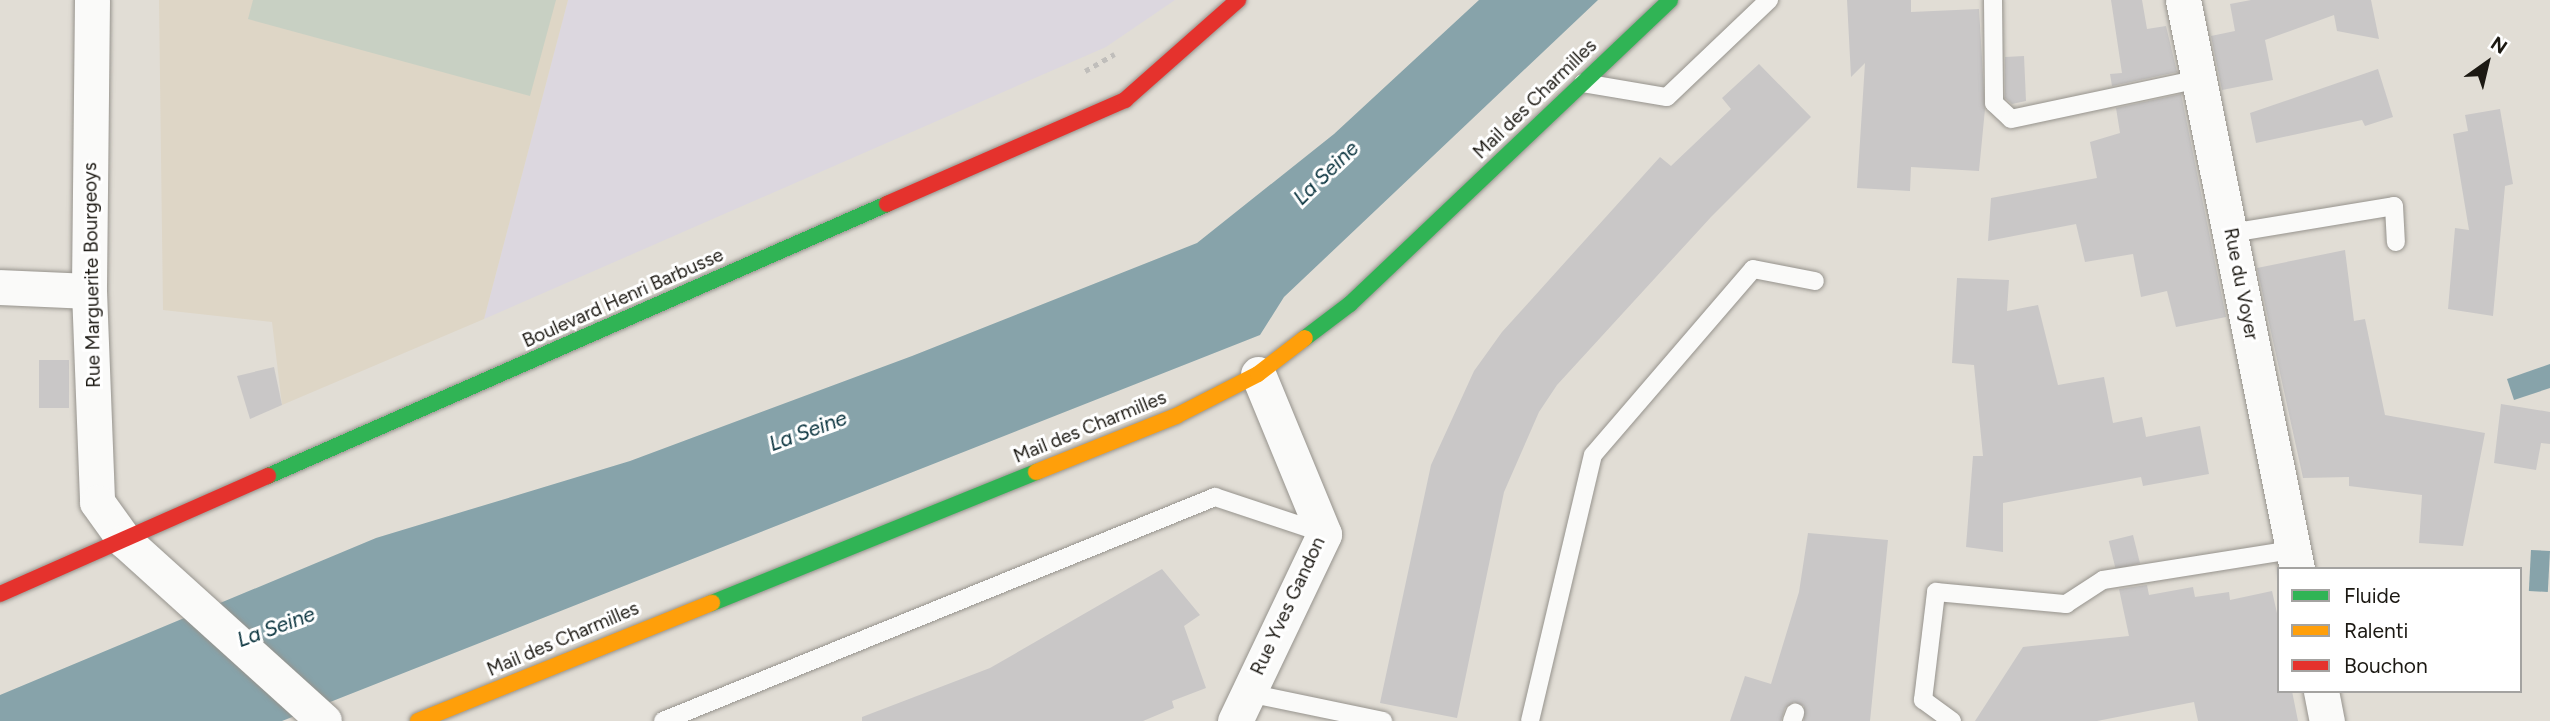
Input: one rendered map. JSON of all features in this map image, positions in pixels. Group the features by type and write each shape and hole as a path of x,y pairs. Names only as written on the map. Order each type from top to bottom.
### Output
{"main road":[{"name":"Boulevard Henri Barbusse","path":"0,594 136,549 1125,100 1238,0"},
{"name":"Mail des Charmilles","path":"418,721 1176,416 1258,374 1350,304 1670,0"}],"street":[{"name":"Rue Marguerite Bourgeoys","path":"92,0 89,291 97,502 136,549 315,713"},
{"name":"Rue du Voyer","path":"2183,0 2295,559"},
{"path":"0,287 89,291"},
{"name":"Rue Yves Gandon","path":"1241,707 1324,534 1258,374"},
{"path":"2321,693 2327,721"}],"lane":[{"path":"1583,83 1667,97 1769,0"},
{"path":"1993,0 1994,103 2011,119 2199,79"},
{"path":"2231,233 2394,206 2396,242"},
{"path":"1530,721 1593,455 1752,269 1815,281"},
{"path":"663,721 1216,496 1324,534"},
{"path":"1952,721 1923,700 1936,592 2066,604 2103,580 2295,559"},
{"path":"1241,707 1383,721"}],"shaded area":[{"path":"159,0 568,0 484,319 282,405 272,322 163,310"},
{"path":"253,0 556,0 530,96 248,19"},
{"path":"568,0 1175,0 1106,47 484,319"}],"water":[{"name":"La Seine","path":"1479,0 1598,0 1284,297 1260,335 282,721 0,721 0,695 376,538 630,461 912,356 1197,243 1334,134"},
{"path":"2550,364 2550,388 2514,400 2507,379"},
{"path":"2531,550 2550,551 2548,592 2529,591"}],"building":[{"path":"1847,0 1911,0 1911,12 1979,9 1985,109 1979,171 1911,167 1910,191 1857,188 1865,63 1851,77"},
{"path":"2111,0 2142,0 2147,29 2166,26 2177,72 2112,86 2110,74 2122,73"},
{"path":"2251,0 2371,0 2379,39 2337,31 2334,15 2265,40 2273,80 2222,90 2211,36 2235,31 2230,4"},
{"path":"2024,56 2026,101 2012,104 2005,98 2005,57"},
{"path":"1759,64 1811,117 1711,217 1557,385 1539,412 1504,492 1457,718 1380,703 1431,465 1474,371 1502,332 1660,157 1671,166 1731,109 1722,98"},
{"path":"2378,69 2393,117 2365,126 2362,120 2256,143 2250,113"},
{"path":"2181,94 2226,317 2176,327 2167,291 2141,297 2133,254 2085,262 2076,224 1988,241 1991,198 2097,178 2090,142 2120,133 2116,108"},
{"path":"2500,109 2513,184 2505,186 2493,316 2448,309 2455,228 2469,230 2453,134 2468,131 2465,115"},
{"path":"2345,250 2354,321 2365,319 2385,415 2485,433 2463,546 2419,543 2422,495 2349,486 2349,477 2303,478 2257,268"},
{"path":"1957,278 2009,280 2007,311 2038,305 2058,385 2104,377 2113,423 2142,417 2146,437 2200,426 2209,474 2143,486 2141,477 2003,503 2003,552 1966,547 1973,456 1983,456 1974,365 1952,363"},
{"path":"39,360 69,360 69,408 39,408"},
{"path":"274,367 282,405 250,419 237,376"},
{"path":"2501,404 2550,412 2550,444 2541,443 2536,470 2494,463"},
{"path":"1808,533 1888,540 1870,721 1804,721 1804,706 1794,702 1785,708 1781,721 1730,721 1745,676 1771,684 1799,592"},
{"path":"2133,535 2140,563 2116,569 2109,541"},
{"path":"1162,569 1200,615 1184,626 1206,688 1172,701 1174,708 1143,721 862,721 862,717 990,668"},
{"path":"2147,585 2149,595 2193,587 2195,597 2229,592 2230,600 2272,591 2277,613 2277,693 2292,693 2298,721 2198,721 2194,702 2097,721 1975,721 2023,647 2129,636 2119,589"}],"traffic: fast":[{"path":"1305,338 1350,304 1670,0"},
{"path":"268,476 887,204"},
{"path":"712,603 1036,472"}],"traffic: slow":[{"path":"1036,472 1176,416 1258,374 1305,338"},
{"path":"418,721 712,603"}],"traffic: jam":[{"path":"887,204 1125,100 1238,0"},
{"path":"0,594 268,476"}]}
